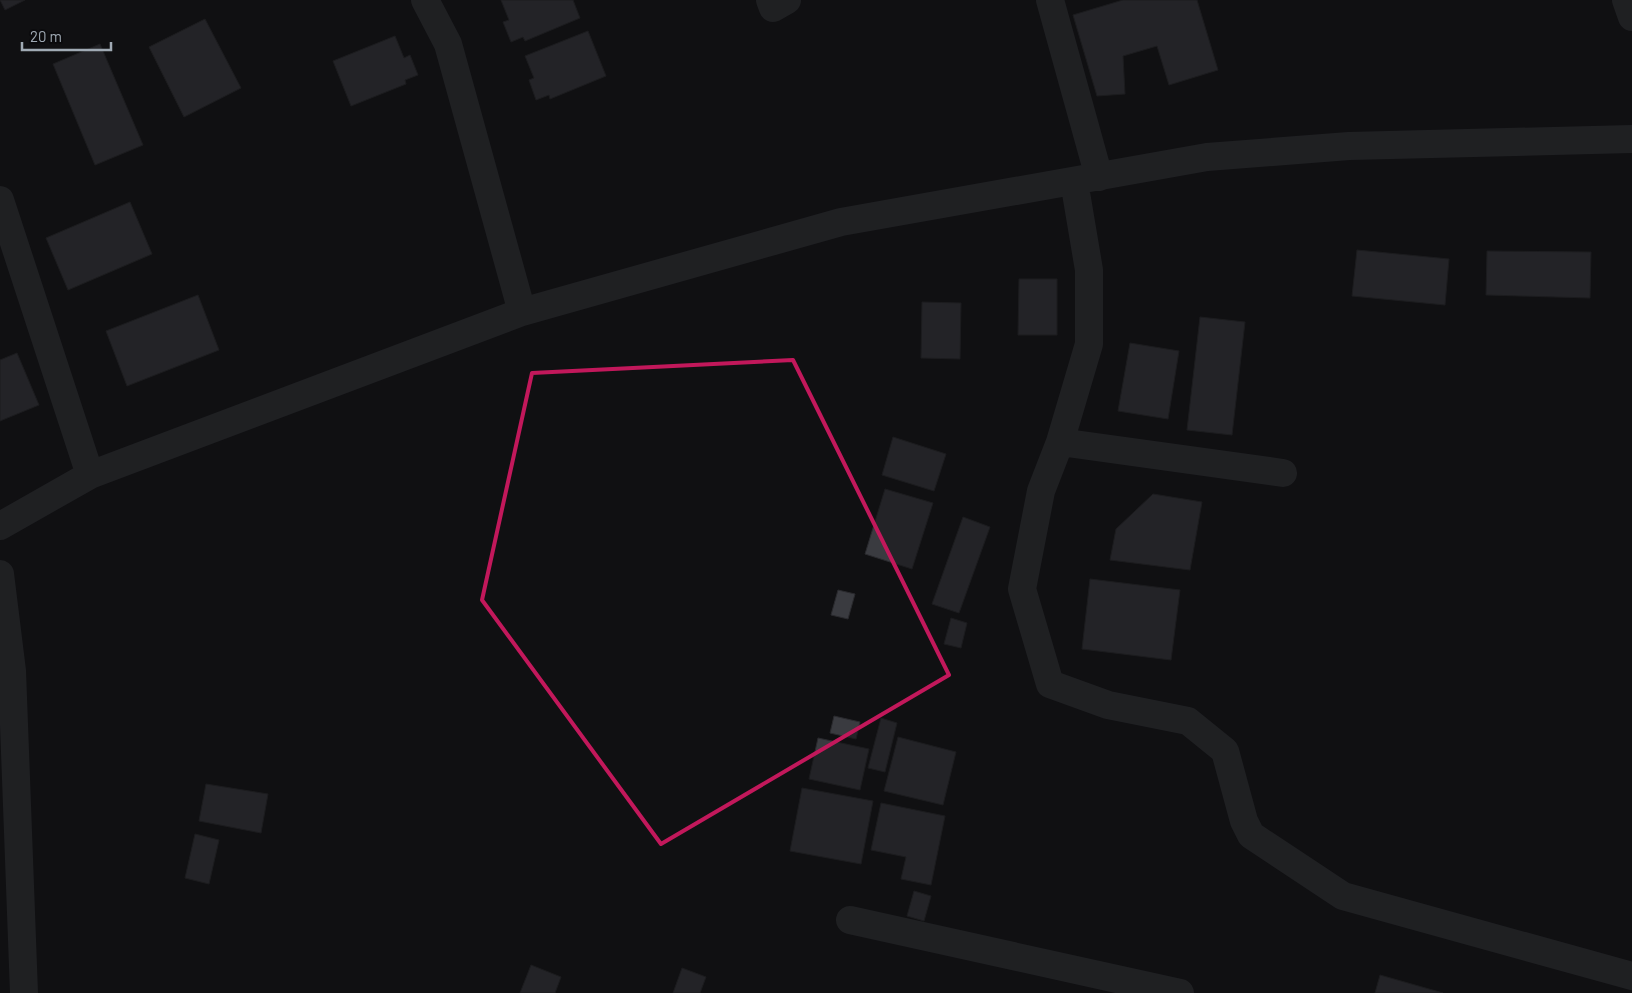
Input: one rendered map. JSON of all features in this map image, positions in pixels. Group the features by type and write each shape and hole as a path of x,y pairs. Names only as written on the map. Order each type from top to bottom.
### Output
{"street":[{"path":"425,0 448,44 522,312"},
{"path":"770,0 773,8 787,0"},
{"path":"1050,0 1086,179 1089,344 1060,442 1040,491 1022,589 1050,684 1108,704 1188,721 1225,751 1244,821 1251,835 1343,896 1632,976"},
{"path":"1626,0 1632,17"},
{"path":"0,526 90,475 522,312 841,222 1207,156 1348,146 1632,139"},
{"path":"0,200 90,475"},
{"path":"1060,442 1283,473"},
{"path":"0,574 12,671 24,993"},
{"path":"850,920 1180,993"}],"highlighted area":[{"path":"793,360 949,675 661,844 482,600 532,373"}],"building":[{"path":"0,0 25,0 5,10"},
{"path":"501,0 573,0 580,18 525,41 523,37 511,42 503,22 509,20"},
{"path":"1123,0 1197,0 1218,70 1169,85 1157,46 1123,56 1125,94 1097,96 1073,15"},
{"path":"205,19 241,88 184,117 149,47"},
{"path":"588,31 606,76 550,99 549,95 536,100 529,80 534,78 525,56"},
{"path":"395,36 404,58 410,55 418,75 405,80 406,84 351,106 333,61"},
{"path":"100,44 143,145 95,165 53,64"},
{"path":"130,202 152,254 68,290 46,238"},
{"path":"1357,250 1449,259 1445,305 1352,296"},
{"path":"1487,251 1591,252 1590,298 1486,295"},
{"path":"1019,279 1057,279 1057,335 1018,335"},
{"path":"198,295 219,350 127,386 106,331"},
{"path":"922,302 961,303 960,359 921,358"},
{"path":"1200,317 1245,322 1232,435 1187,430"},
{"path":"1130,343 1179,351 1168,419 1118,411"},
{"path":"17,353 39,405 0,421 0,360"},
{"path":"893,437 946,454 934,491 882,475"},
{"path":"885,489 933,503 912,569 865,554"},
{"path":"1153,494 1202,502 1190,570 1110,560 1116,529"},
{"path":"963,517 990,527 959,613 932,604"},
{"path":"1090,579 1180,590 1171,660 1082,649"},
{"path":"838,590 855,594 848,619 831,615"},
{"path":"951,618 967,623 961,648 944,644"},
{"path":"834,716 860,722 856,739 830,733"},
{"path":"881,718 897,723 885,772 868,768"},
{"path":"898,737 956,752 943,805 884,791"},
{"path":"818,738 869,749 860,790 809,779"},
{"path":"206,784 268,794 261,833 199,821"},
{"path":"802,788 873,801 861,864 790,851"},
{"path":"881,803 945,816 931,885 901,879 906,857 871,850"},
{"path":"195,834 219,840 209,884 185,878"},
{"path":"914,891 931,896 924,921 907,916"},
{"path":"531,965 561,977 555,993 520,993"},
{"path":"682,968 706,977 700,993 673,993"},
{"path":"1380,975 1443,993 1375,993"}]}
